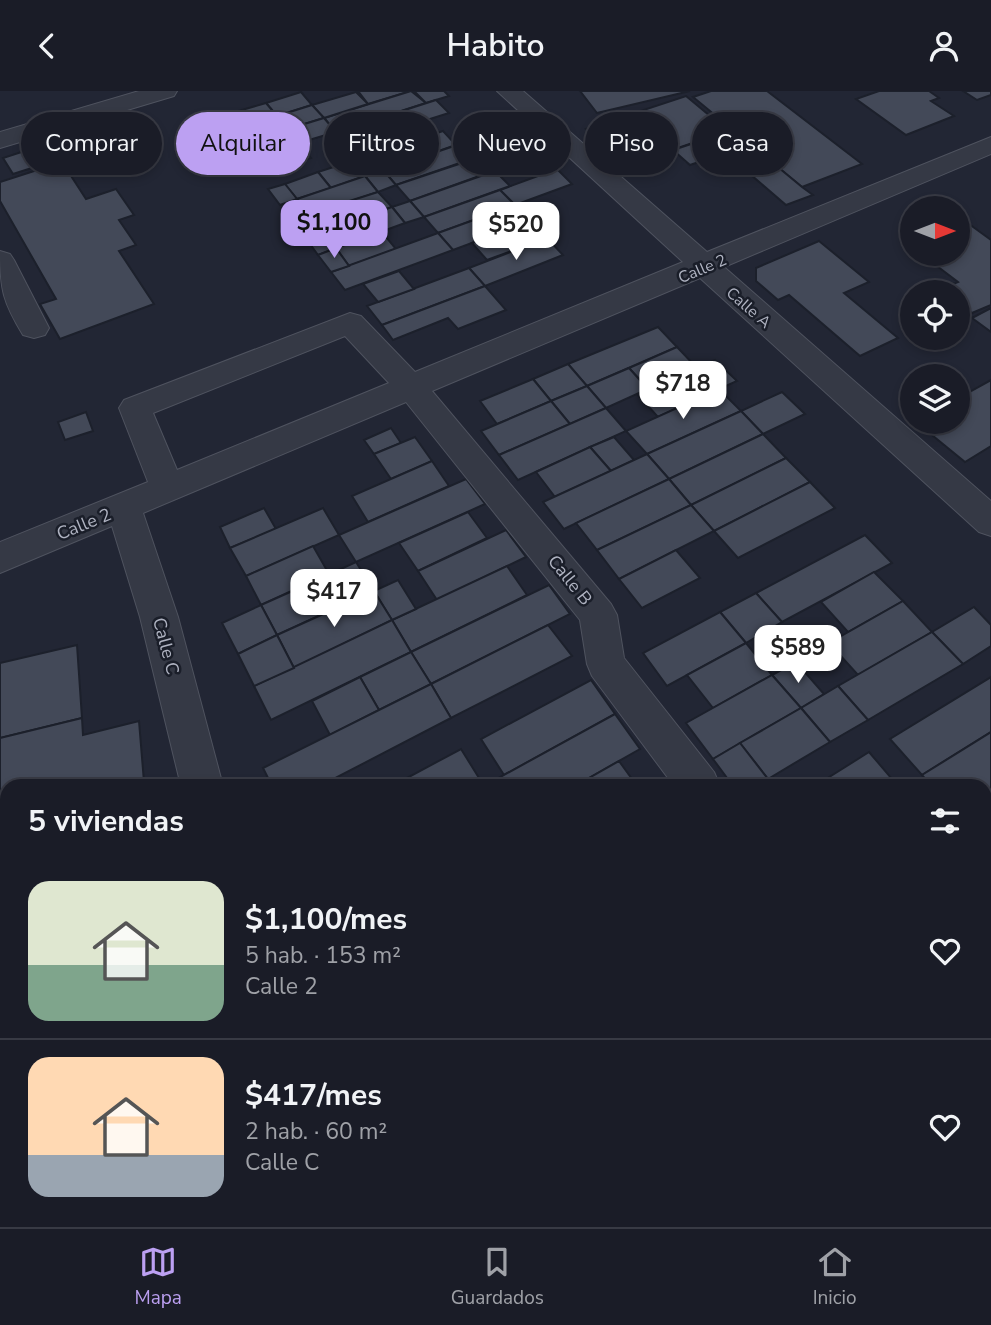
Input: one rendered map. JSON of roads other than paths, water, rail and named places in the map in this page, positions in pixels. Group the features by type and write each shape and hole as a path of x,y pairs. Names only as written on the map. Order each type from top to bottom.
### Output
{"street":[{"path":"93,112 165,91"},
{"name":"Calle A","path":"509,91 991,523"},
{"path":"0,114 21,116"},
{"path":"0,140 21,134"},
{"name":"Calle 2","path":"0,558 991,145"},
{"path":"0,260 34,328"},
{"path":"168,489 135,408 350,323 412,388"},
{"name":"Calle B","path":"412,388 598,615 606,664 694,779"},
{"name":"Calle C","path":"124,507 159,617 200,779"}]}
